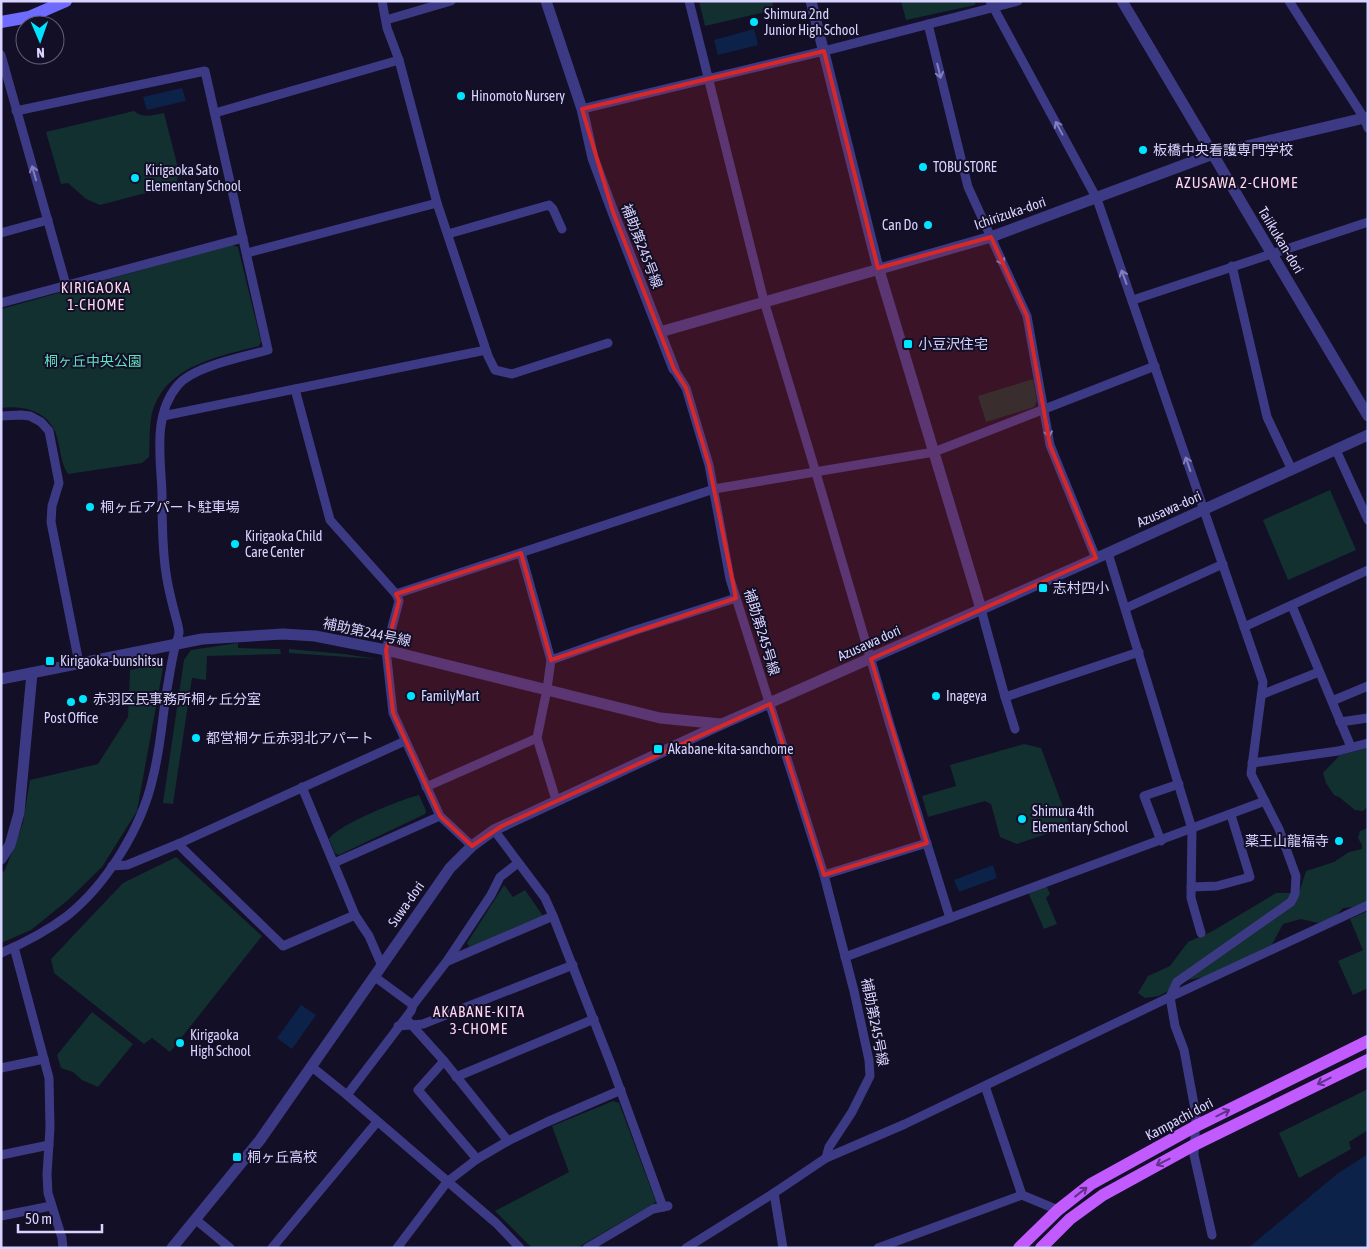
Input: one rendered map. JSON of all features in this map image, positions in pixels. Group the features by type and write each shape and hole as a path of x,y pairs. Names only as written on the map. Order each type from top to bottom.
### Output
{"main road":[{"path":"1,22 29,17 66,1"},
{"name":"Kampachi dori","path":"1019,1248 1058,1210 1091,1184 1196,1126 1368,1042"},
{"path":"1041,1248 1070,1219 1102,1194 1194,1145 1368,1060"}],"street":[{"path":"382,1 387,28 399,60 438,203 486,350 495,370 512,374 608,343"},
{"path":"386,20 451,1"},
{"name":"補助第245号線","path":"546,1 582,109 593,158 674,369 686,388 709,465 730,579 824,875 864,1034 870,1076 852,1112 829,1147 826,1158"},
{"path":"689,1 764,301 950,918"},
{"path":"811,1 879,268 1015,728"},
{"path":"582,109 824,51 928,24 991,4 1018,1"},
{"name":"Taiikukan-dori","path":"1122,1 1368,416"},
{"path":"1289,1 1366,121"},
{"path":"991,4 1097,199 1264,682 1251,774 1279,829 1296,876 1295,894 1291,902 1177,982 1170,997 1174,1026 1184,1050 1196,1115 1194,1155 1212,1235"},
{"path":"928,24 968,187 1027,316 1050,445 1096,558"},
{"path":"1,56 66,285"},
{"path":"215,114 399,60"},
{"path":"1,953 35,937 67,916 91,893 112,866 141,814 153,778 175,645 179,633 166,573 162,539 162,488 159,461 163,416 173,392 188,377 228,361 268,350 205,70 16,111"},
{"name":"Ichirizuka-dori","path":"660,332 991,237 1097,199 1213,154 1366,121"},
{"path":"247,253 438,203"},
{"path":"448,234 549,205 553,209 562,229"},
{"path":"1,233 48,220"},
{"path":"1133,300 1368,222"},
{"path":"1,303 243,238"},
{"path":"1232,266 1267,417 1292,470"},
{"path":"163,416 486,350"},
{"path":"396,594 714,489 934,452 1154,366"},
{"path":"296,389 330,520 396,594 398,601 386,650 393,713 440,816 472,846"},
{"path":"1,416 30,416 49,431 59,483 52,506 51,522 79,663"},
{"name":"Azusawa-dori","path":"981,609 1368,435"},
{"path":"1336,450 1368,520"},
{"path":"521,553 552,660 536,738 556,800"},
{"path":"1108,553 1192,829 1191,898 1201,933"},
{"path":"1126,608 1222,564"},
{"path":"1244,627 1368,570"},
{"path":"552,660 633,631 736,598"},
{"path":"1292,606 1351,747"},
{"name":"Azusawa dori","path":"770,704 981,609"},
{"name":"補助第244号線","path":"1,679 202,639 283,634 315,636 386,650 660,718 722,724"},
{"path":"1005,697 1139,652"},
{"path":"1263,694 1319,672"},
{"path":"1,859 10,845 19,812 32,673"},
{"path":"1332,701 1368,686"},
{"name":"Suwa-dori","path":"172,1248 260,1140 450,868 472,846 494,830 556,800 770,704"},
{"path":"1340,722 1368,718"},
{"path":"426,787 536,738"},
{"path":"112,866 127,865 178,844 405,741"},
{"path":"1252,763 1338,751 1368,742"},
{"path":"1161,841 1144,796 1179,784"},
{"path":"302,787 355,915 369,936 382,966"},
{"path":"845,957 1232,815 1265,801"},
{"path":"1191,887 1216,886 1250,877 1232,815"},
{"path":"334,863 440,816"},
{"path":"494,830 544,898 553,916 666,1206 653,1209 587,1248"},
{"path":"824,875 927,843"},
{"path":"178,844 283,946 355,915"},
{"path":"408,1022 413,1005 491,895 500,877 518,863"},
{"path":"686,1248 826,1158 896,1128 1170,997 1368,906"},
{"path":"446,961 553,916"},
{"path":"14,947 49,1078 48,1193 62,1238 63,1248"},
{"path":"347,1095 398,1026 408,1022 423,1024 573,965"},
{"path":"375,977 413,1005"},
{"path":"456,1077 594,1019"},
{"path":"408,1022 444,1061 508,1141"},
{"path":"1,1068 44,1059"},
{"path":"444,1061 418,1090 478,1159"},
{"path":"312,1067 496,1224 520,1248"},
{"path":"985,1086 1022,1195"},
{"path":"397,1248 447,1182 478,1159 508,1141 547,1122 621,1090"},
{"path":"272,1248 377,1122"},
{"path":"1,1155 49,1145"},
{"path":"771,1192 783,1248"},
{"path":"878,1248 1022,1195 1058,1210"},
{"path":"1,1216 51,1206"},
{"path":"195,1219 230,1248"}],"highlighted area":[{"path":"824,51 878,268 991,237 1027,316 1050,445 1096,558 871,659 927,843 824,875 770,704 502,826 472,846 440,816 405,741 393,713 386,650 399,601 396,594 521,553 551,660 736,598 709,465 686,388 674,369 613,212 582,109"}],"green space":[{"path":"699,1 772,1 774,10 705,26"},
{"path":"901,1 976,1 975,5 906,20"},
{"path":"134,111 145,116 164,113 179,172 176,185 100,205 86,199 68,183 61,184 46,132"},
{"name":"桐ヶ丘中央公園","path":"232,245 238,247 261,342 259,346 208,360 192,367 166,387 156,401 151,419 149,457 142,463 68,474 62,460 54,428 43,416 27,409 1,408 1,309"},
{"path":"1033,379 1037,401 1034,407 986,422 978,396"},
{"path":"1330,490 1356,550 1288,580 1263,520"},
{"path":"238,643 238,648 280,649 281,654 207,656 206,680 192,678 173,804 163,803 184,660 191,650"},
{"path":"289,649 344,654 376,659 289,653"},
{"path":"154,665 163,668 137,811 102,867 68,900 31,930 1,943 1,874 5,870 23,823 30,780 98,764 128,717 130,670"},
{"path":"1024,744 1041,748 1070,826 1017,844 1000,837 991,804 985,801 928,817 922,796 956,786 950,765"},
{"path":"1368,748 1368,806 1363,811 1355,810 1334,795 1326,783 1323,773 1340,755"},
{"path":"419,795 426,811 425,814 339,855 335,853 329,839 334,833 371,813"},
{"path":"1368,828 1368,901 1353,907 1343,908 1335,917 1318,923 1301,919 1283,924 1270,948 1209,976 1188,980 1159,996 1145,998 1138,993 1148,976 1170,966 1188,942 1211,932 1276,893 1299,893 1306,871 1334,862 1349,852 1362,849 1358,838 1360,831"},
{"path":"176,857 262,936 170,1052 152,1038 144,1044 54,973 51,959 123,883"},
{"path":"504,885 513,897 525,890 543,916 469,947 467,943"},
{"path":"1046,885 1050,894 1046,898 1057,924 1044,929 1028,892"},
{"path":"1368,911 1368,988 1353,995 1338,961 1363,950 1350,919"},
{"path":"92,1012 133,1044 98,1087 82,1080 73,1072 61,1068 57,1055"},
{"path":"1368,1089 1368,1130 1349,1142 1351,1149 1299,1178 1279,1133"},
{"path":"613,1101 619,1103 656,1202 577,1248 532,1248 495,1211 569,1172 552,1126"}],"water":[{"path":"754,29 758,45 718,55 714,40"},
{"path":"182,88 186,101 147,110 143,97"},
{"path":"993,865 997,878 959,892 954,880"},
{"path":"301,1005 316,1015 292,1049 277,1038"},
{"path":"1368,1154 1368,1248 1248,1248 1337,1174"}],"place":[{"name":"Shimura 2nd Junior High School","path":"754,22"},
{"name":"Hinomoto Nursery","path":"461,96"},
{"name":"板橋中央看護専門学校","path":"1143,150"},
{"name":"TOBU STORE","path":"923,167"},
{"name":"Kirigaoka Sato Elementary School","path":"135,178"},
{"name":"Can Do","path":"928,225"},
{"name":"小豆沢住宅","path":"908,344"},
{"name":"桐ヶ丘アパート駐車場","path":"90,507"},
{"name":"Kirigaoka Child Care Center","path":"235,544"},
{"name":"志村四小","path":"1043,588"},
{"name":"Kirigaoka-bunshitsu","path":"50,661"},
{"name":"FamilyMart","path":"411,696"},
{"name":"Inageya","path":"936,696"},
{"name":"赤羽区民事務所桐ヶ丘分室","path":"83,699"},
{"name":"Post Office","path":"71,702"},
{"name":"都営桐ケ丘赤羽北アパート","path":"196,738"},
{"name":"Akabane-kita-sanchome","path":"658,749"},
{"name":"Shimura 4th Elementary School","path":"1022,819"},
{"name":"薬王山龍福寺","path":"1339,841"},
{"name":"Kirigaoka High School","path":"180,1043"},
{"name":"桐ヶ丘高校","path":"237,1157"}],"district":[{"name":"AZUSAWA 2-CHOME","path":"1237,183"},
{"name":"KIRIGAOKA 1-CHOME","path":"96,296"},
{"name":"AKABANE-KITA 3-CHOME","path":"479,1020"}]}
